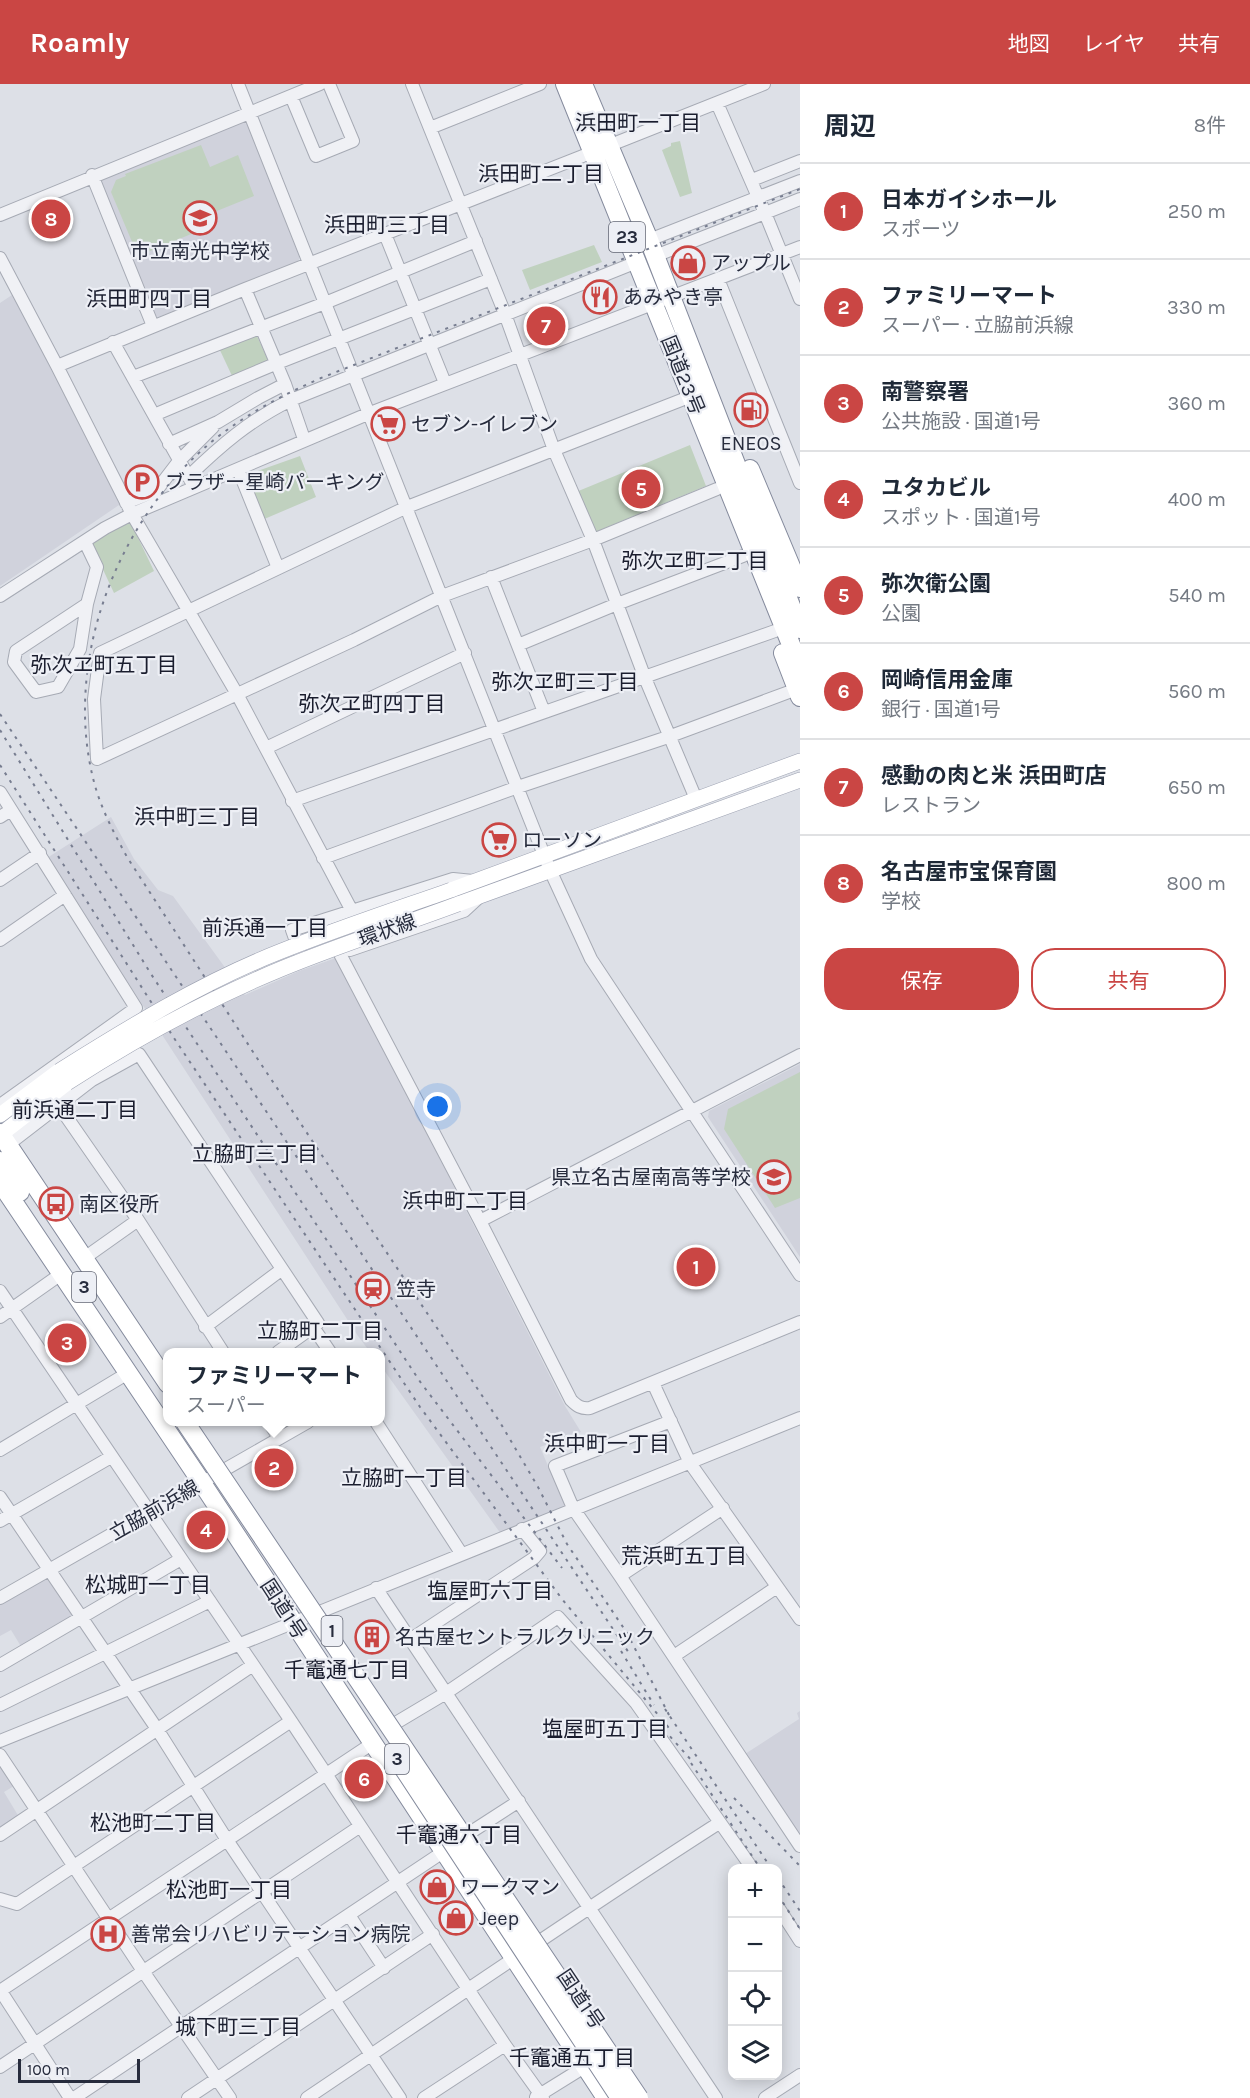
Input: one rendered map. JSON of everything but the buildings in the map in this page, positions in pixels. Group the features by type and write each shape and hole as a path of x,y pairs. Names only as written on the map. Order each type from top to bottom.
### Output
{"highway":[{"name":"国道23号","path":"565,84 652,248 672,297 692,392"},
{"name":"国道23号","path":"583,84 600,149 637,262 692,392 800,667"},
{"path":"692,392 718,398 800,588"},
{"name":"国道23号","path":"728,482 800,629"},
{"path":"728,482 743,556 798,693"},
{"path":"2,1138 163,1377"},
{"name":"3","path":"2,1138 163,1387"},
{"name":"3","path":"0,1161 163,1406"},
{"name":"国道1号","path":"0,1182 163,1425"},
{"name":"国道1号","path":"164,1426 606,2098"},
{"name":"3","path":"176,1426 620,2098"},
{"name":"3","path":"188,1426 639,2098"},
{"name":"国道1号","path":"196,1426 647,2098"},
{"path":"376,1697 399,1751 633,2098"}],"main road":[{"name":"環状線","path":"2,1138 63,1077 116,1035 203,987 278,952 800,761"},
{"name":"環状線","path":"0,1115 63,1077 209,1002 282,969 800,780"}],"street":[{"path":"238,84 550,870 591,958 800,1275"},
{"path":"291,96 316,156 353,141 329,84"},
{"path":"412,84 505,314 554,450 592,540 668,737 696,799"},
{"path":"430,128 540,84"},
{"path":"0,214 315,85"},
{"path":"57,366 245,289 717,103 757,85"},
{"path":"717,103 752,180 800,299"},
{"path":"752,180 800,161"},
{"path":"93,176 153,326"},
{"path":"652,248 759,197 800,181"},
{"path":"652,248 765,213 800,199"},
{"path":"385,234 445,383"},
{"path":"133,376 325,303 476,241"},
{"path":"129,509 191,482 238,469 304,439 445,383 800,247"},
{"path":"0,258 129,509 237,694 352,911"},
{"path":"191,482 221,445 262,414 428,344 637,262"},
{"path":"154,415 275,364 491,279"},
{"path":"718,279 800,483"},
{"path":"245,289 285,384 304,439"},
{"path":"114,342 191,482"},
{"path":"169,444 218,422 285,384"},
{"path":"692,392 554,450 407,507 100,653 94,699 98,759 442,596 592,540 728,482"},
{"path":"0,596 85,542 156,491 179,461 218,422"},
{"path":"238,469 278,568"},
{"path":"85,542 97,567 87,604 80,649 58,687 36,692 14,662 16,651 87,604"},
{"path":"518,645 743,556"},
{"path":"491,577 544,712"},
{"path":"292,801 775,631"},
{"path":"266,748 465,653"},
{"path":"323,858 518,787 798,693"},
{"path":"0,792 136,1008 0,1105"},
{"path":"0,817 11,810"},
{"path":"0,880 40,853"},
{"path":"474,881 453,879 292,930 304,967 464,911 480,897"},
{"path":"0,940 66,896"},
{"path":"340,954 480,1221 570,1400 576,1406 582,1409 590,1408 800,1322"},
{"path":"2,1138 59,1106 92,1080 139,1054 318,1323 285,1348"},
{"path":"480,1221 800,1055"},
{"path":"59,1106 138,1220 220,1348"},
{"path":"83,1259 138,1220"},
{"path":"205,1327 281,1270"},
{"path":"0,1317 62,1274"},
{"path":"0,1291 151,1512 540,2097 586,2066"},
{"path":"313,1327 327,1348"},
{"path":"0,1450 128,1373"},
{"path":"653,1383 690,1463 800,1619"},
{"path":"0,1741 800,1418"},
{"path":"671,1421 555,1466 573,1508 800,1846"},
{"path":"271,1426 279,1438"},
{"name":"立脇前浜線","path":"0,1598 301,1426"},
{"path":"379,1426 461,1553"},
{"path":"0,1521 111,1456"},
{"path":"0,1497 157,1729 227,1840 400,2098"},
{"path":"620,1576 723,1508"},
{"path":"411,1639 534,1558 540,1551 522,1529"},
{"path":"0,1665 181,1559"},
{"path":"674,1656 777,1587"},
{"path":"376,1588 716,2098"},
{"path":"0,1705 210,1601"},
{"path":"394,1724 446,1693 558,1617 636,1703 748,1864"},
{"path":"0,1835 253,1665"},
{"path":"0,1899 17,1904 291,1721"},
{"path":"373,1743 0,1991 72,2098 443,1852"},
{"path":"0,1755 230,2098"},
{"path":"468,1834 519,1801"},
{"path":"306,2098 542,1941 589,1906 719,1823"},
{"path":"0,2067 359,1827"},
{"path":"782,1914 800,1941"},
{"path":"349,1915 384,1968"},
{"path":"188,2098 433,1934"},
{"path":"424,2098 505,2045"},
{"path":"765,2098 800,2075"}],"shaded area":[{"name":"市立南光中学校","path":"242,122 247,124 300,256 298,262 158,317 155,316 101,180 102,177"},
{"path":"12,295 122,503 0,586 0,303"},
{"path":"111,817 134,859 158,890 173,896 245,995 299,971 336,958 339,959 565,1406 581,1432 540,1447 566,1508 501,1534 385,1372 385,1348 367,1348 358,1336 47,858"},
{"name":"県立名古屋南高等学校","path":"800,1064 800,1257 708,1117 709,1111"},
{"path":"47,1578 74,1615 22,1648 11,1630 0,1636 0,1605"},
{"path":"800,1711 800,1837 745,1754 799,1719 797,1713"},
{"path":"0,1766 14,1786 4,1792 19,1817 0,1830"}],"green space":[{"path":"680,141 692,193 680,197 662,150 671,146 671,143"},
{"path":"201,145 210,167 238,155 254,196 192,221 196,232 138,256 111,192 116,180 126,176 125,174"},
{"path":"594,245 602,262 530,290 522,270"},
{"path":"256,334 270,364 233,378 218,346"},
{"path":"690,445 706,486 593,533 576,492"},
{"path":"300,456 316,497 262,520 243,476"},
{"path":"129,519 154,571 114,593 91,544"},
{"name":"県立名古屋南高等学校","path":"800,1072 800,1198 775,1208 724,1129 728,1109"}],"railway":[{"path":"669,1715 627,1633 567,1544 538,1487 501,1424 255,1055 127,857 104,811 94,782 86,735 86,688 93,640 106,594 126,550 151,508 181,471 227,430 266,405 321,378 800,189"},
{"path":"0,714 631,1656"},
{"path":"0,730 151,974 421,1383 562,1568"},
{"path":"0,765 174,1038 381,1348"},
{"path":"385,1354 420,1407 562,1599 669,1728"},
{"path":"621,1651 654,1705"},
{"path":"665,1709 768,1864"},
{"path":"658,1723 692,1761"},
{"path":"691,1763 757,1864"},
{"path":"734,1798 800,1866"},
{"path":"782,1884 800,1911"},
{"path":"782,1901 800,1929"}],"place":[{"name":"市立南光中学校","path":"200,218"},
{"name":"名古屋市宝保育園","path":"51,219"},
{"name":"アップル","path":"688,263"},
{"name":"あみやき亭","path":"600,297"},
{"name":"感動の肉と米 浜田町店","path":"546,326"},
{"name":"ENEOS","path":"751,410"},
{"name":"セブン-イレブン","path":"388,424"},
{"name":"ブラザー星崎パーキング","path":"142,482"},
{"name":"弥次衛公園","path":"641,489"},
{"name":"ローソン","path":"499,840"},
{"name":"県立名古屋南高等学校","path":"774,1177"},
{"name":"南区役所","path":"56,1204"},
{"name":"日本ガイシホール","path":"696,1267"},
{"name":"笠寺","path":"373,1289"},
{"name":"南警察署","path":"67,1343"},
{"name":"ファミリーマート","path":"274,1468"},
{"name":"ユタカビル","path":"206,1530"},
{"name":"名古屋セントラルクリニック","path":"372,1637"},
{"name":"岡崎信用金庫","path":"364,1779"},
{"name":"ワークマン","path":"437,1887"},
{"name":"Jeep","path":"456,1918"},
{"name":"善常会リハビリテーション病院","path":"108,1934"}],"district":[{"name":"浜田町一丁目","path":"638,123"},
{"name":"浜田町二丁目","path":"541,174"},
{"name":"浜田町三丁目","path":"387,225"},
{"name":"浜田町四丁目","path":"149,299"},
{"name":"弥次ヱ町二丁目","path":"695,561"},
{"name":"弥次ヱ町五丁目","path":"104,665"},
{"name":"弥次ヱ町三丁目","path":"565,682"},
{"name":"弥次ヱ町四丁目","path":"372,704"},
{"name":"浜中町三丁目","path":"197,817"},
{"name":"前浜通一丁目","path":"265,928"},
{"name":"前浜通二丁目","path":"75,1110"},
{"name":"立脇町三丁目","path":"255,1154"},
{"name":"浜中町二丁目","path":"465,1201"},
{"name":"立脇町二丁目","path":"320,1331"},
{"name":"浜中町一丁目","path":"607,1444"},
{"name":"立脇町一丁目","path":"404,1478"},
{"name":"荒浜町五丁目","path":"684,1556"},
{"name":"松城町一丁目","path":"148,1585"},
{"name":"塩屋町六丁目","path":"490,1591"},
{"name":"千竈通七丁目","path":"347,1670"},
{"name":"塩屋町五丁目","path":"605,1729"},
{"name":"松池町二丁目","path":"153,1823"},
{"name":"千竈通六丁目","path":"459,1835"},
{"name":"松池町一丁目","path":"229,1890"},
{"name":"城下町三丁目","path":"238,2027"},
{"name":"千竈通五丁目","path":"572,2058"}]}
